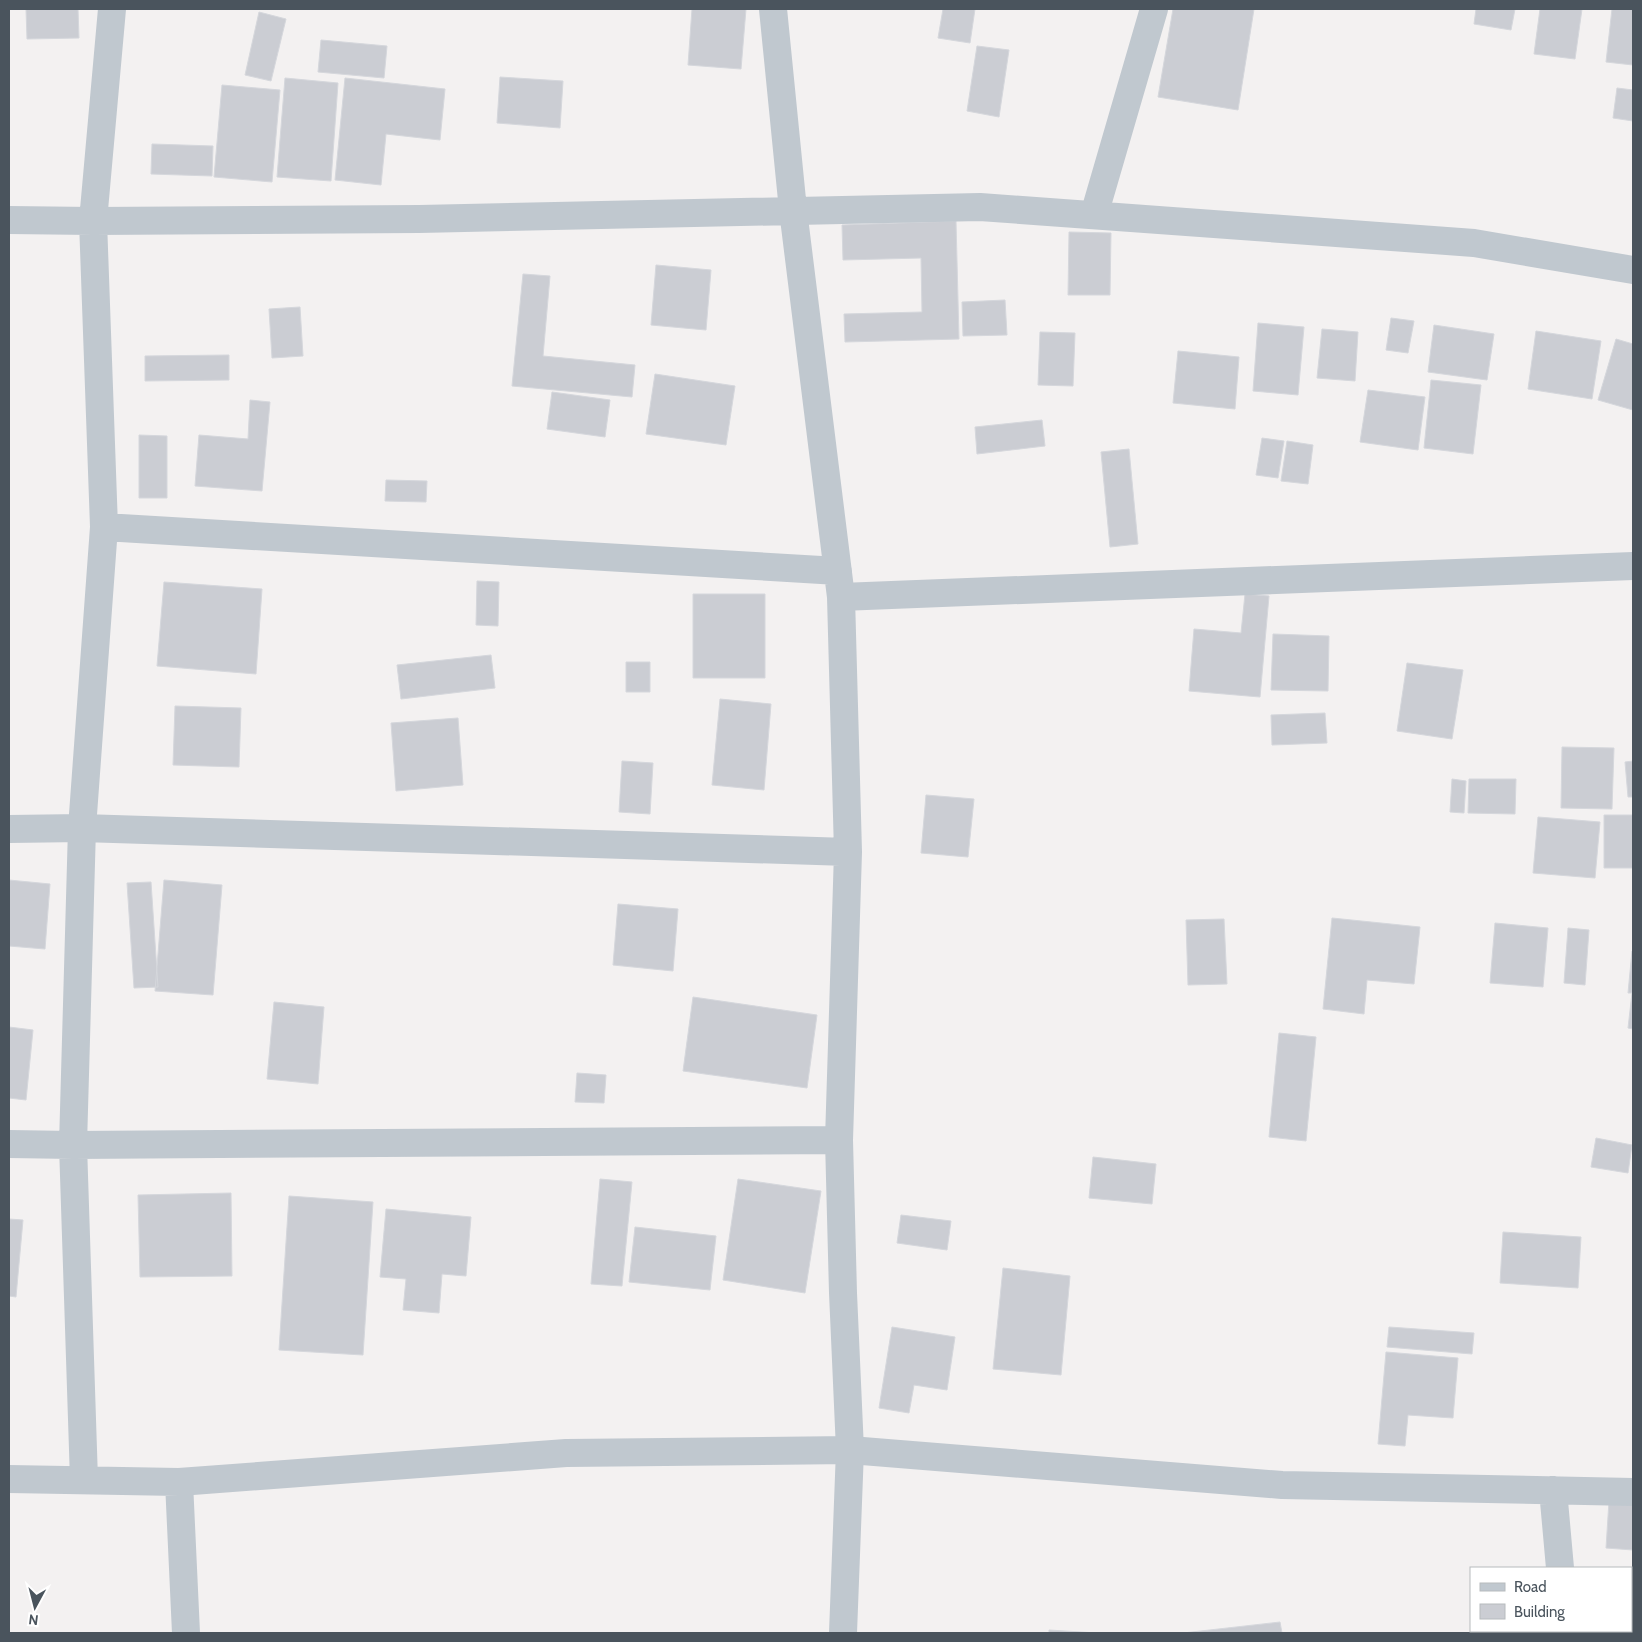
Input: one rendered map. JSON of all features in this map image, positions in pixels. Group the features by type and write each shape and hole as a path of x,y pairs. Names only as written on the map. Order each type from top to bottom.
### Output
{"street":[{"path":"84,1480 73,1145 82,828 104,527 93,221 112,9"},
{"path":"773,9 793,210 840,584 848,852 839,1140 850,1450 843,1633"},
{"path":"1094,215 1154,9"},
{"path":"9,220 418,219 980,207 1474,243 1633,270"},
{"path":"104,527 840,584 1633,566"},
{"path":"9,829 82,828 848,852"},
{"path":"9,1144 839,1140"},
{"path":"9,1479 179,1482 566,1453 850,1450 1282,1485 1633,1492"},
{"path":"179,1482 186,1633"},
{"path":"1553,1490 1560,1567"}],"building":[{"path":"26,9 78,9 79,38 27,39"},
{"path":"692,9 746,9 741,69 688,65"},
{"path":"943,9 975,9 970,43 938,38"},
{"path":"1173,9 1254,9 1238,110 1158,97"},
{"path":"1476,9 1515,9 1511,30 1474,24"},
{"path":"1540,9 1582,9 1575,59 1534,54"},
{"path":"1612,9 1633,9 1633,65 1606,62"},
{"path":"259,12 286,19 271,81 245,75"},
{"path":"321,40 387,46 384,78 318,72"},
{"path":"977,46 1009,50 999,117 967,111"},
{"path":"500,77 563,81 560,128 497,123"},
{"path":"285,78 338,83 331,181 277,177"},
{"path":"345,78 445,89 440,140 386,134 381,185 335,180"},
{"path":"222,85 280,90 272,182 214,177"},
{"path":"1617,88 1633,90 1633,121 1613,118"},
{"path":"152,144 213,146 212,176 151,174"},
{"path":"956,221 959,339 845,342 844,314 922,312 921,258 843,260 842,225"},
{"path":"1069,232 1111,233 1110,295 1068,295"},
{"path":"656,265 711,270 706,330 651,325"},
{"path":"523,274 550,276 543,356 635,365 632,397 512,386"},
{"path":"1005,300 1007,335 963,336 962,302"},
{"path":"300,307 303,356 272,358 269,309"},
{"path":"1391,318 1414,321 1408,353 1386,350"},
{"path":"1258,323 1304,327 1298,395 1253,391"},
{"path":"1434,325 1494,334 1487,380 1428,372"},
{"path":"1322,329 1358,332 1355,381 1317,378"},
{"path":"1536,331 1601,341 1592,399 1528,389"},
{"path":"1040,332 1075,333 1073,386 1038,385"},
{"path":"1616,339 1633,344 1633,410 1598,400"},
{"path":"1178,351 1239,357 1235,409 1173,403"},
{"path":"229,355 229,380 145,381 145,356"},
{"path":"655,374 735,386 726,445 646,434"},
{"path":"1431,380 1481,385 1473,454 1424,448"},
{"path":"1368,390 1425,397 1418,450 1360,442"},
{"path":"552,392 610,400 605,437 547,429"},
{"path":"250,400 270,402 262,491 195,486 199,435 248,439"},
{"path":"1042,420 1045,446 977,454 975,427"},
{"path":"139,435 167,436 167,498 139,498"},
{"path":"1262,438 1284,441 1278,478 1256,475"},
{"path":"1287,441 1313,445 1308,484 1281,481"},
{"path":"1129,449 1138,544 1110,547 1101,452"},
{"path":"386,480 427,481 426,502 385,501"},
{"path":"477,581 499,582 498,626 476,625"},
{"path":"164,582 262,589 256,674 157,666"},
{"path":"693,594 765,594 765,678 693,678"},
{"path":"1245,594 1269,596 1260,697 1189,691 1194,629 1241,633"},
{"path":"1273,634 1329,636 1328,691 1271,690"},
{"path":"491,655 495,688 401,699 397,665"},
{"path":"626,662 650,662 650,692 626,692"},
{"path":"1407,663 1463,670 1452,739 1397,731"},
{"path":"720,699 771,704 764,790 712,785"},
{"path":"175,706 241,708 239,767 173,765"},
{"path":"1325,713 1327,743 1272,745 1271,715"},
{"path":"458,718 463,785 396,791 391,723"},
{"path":"1562,747 1614,748 1612,809 1561,808"},
{"path":"622,761 653,763 650,814 619,812"},
{"path":"1633,761 1633,797 1628,797 1625,762"},
{"path":"1452,779 1466,781 1464,813 1450,812"},
{"path":"1469,779 1516,779 1515,814 1468,813"},
{"path":"926,795 974,799 968,857 921,853"},
{"path":"1604,815 1633,815 1633,868 1604,868"},
{"path":"1538,817 1600,822 1595,878 1533,873"},
{"path":"9,880 50,884 45,949 9,946"},
{"path":"164,880 222,885 213,995 155,991"},
{"path":"151,882 158,987 134,988 127,883"},
{"path":"618,904 678,909 673,971 613,965"},
{"path":"1332,918 1420,927 1414,984 1367,980 1364,1014 1323,1009"},
{"path":"1224,919 1227,984 1188,985 1186,920"},
{"path":"1495,923 1548,928 1543,987 1490,983"},
{"path":"1568,928 1589,930 1585,985 1564,983"},
{"path":"1632,951 1633,1029 1628,1028 1632,993 1628,993"},
{"path":"693,997 817,1015 807,1088 683,1071"},
{"path":"274,1002 324,1007 318,1084 267,1079"},
{"path":"9,1027 33,1030 26,1100 9,1098"},
{"path":"1279,1033 1316,1037 1306,1141 1269,1137"},
{"path":"577,1073 606,1075 604,1103 575,1102"},
{"path":"1596,1138 1632,1145 1628,1173 1591,1167"},
{"path":"1093,1157 1156,1164 1152,1204 1089,1198"},
{"path":"600,1179 632,1182 622,1286 591,1284"},
{"path":"738,1179 821,1191 805,1293 723,1280"},
{"path":"231,1193 232,1276 140,1277 138,1195"},
{"path":"289,1196 373,1202 363,1355 279,1350"},
{"path":"386,1209 471,1217 466,1276 442,1274 439,1313 403,1310 406,1279 380,1277"},
{"path":"901,1215 951,1221 947,1250 897,1243"},
{"path":"9,1219 23,1220 16,1297 9,1296"},
{"path":"635,1227 716,1236 710,1290 629,1282"},
{"path":"1503,1232 1581,1237 1578,1288 1500,1283"},
{"path":"1003,1268 1070,1276 1061,1375 993,1369"},
{"path":"892,1327 955,1337 947,1390 914,1385 909,1413 879,1408"},
{"path":"1389,1327 1474,1333 1472,1354 1387,1347"},
{"path":"1386,1352 1458,1358 1453,1418 1408,1415 1405,1446 1378,1444"},
{"path":"1609,1501 1633,1502 1633,1550 1606,1548"},
{"path":"1280,1622 1282,1633 1183,1633"},
{"path":"1049,1630 1097,1633 1049,1633"}]}
